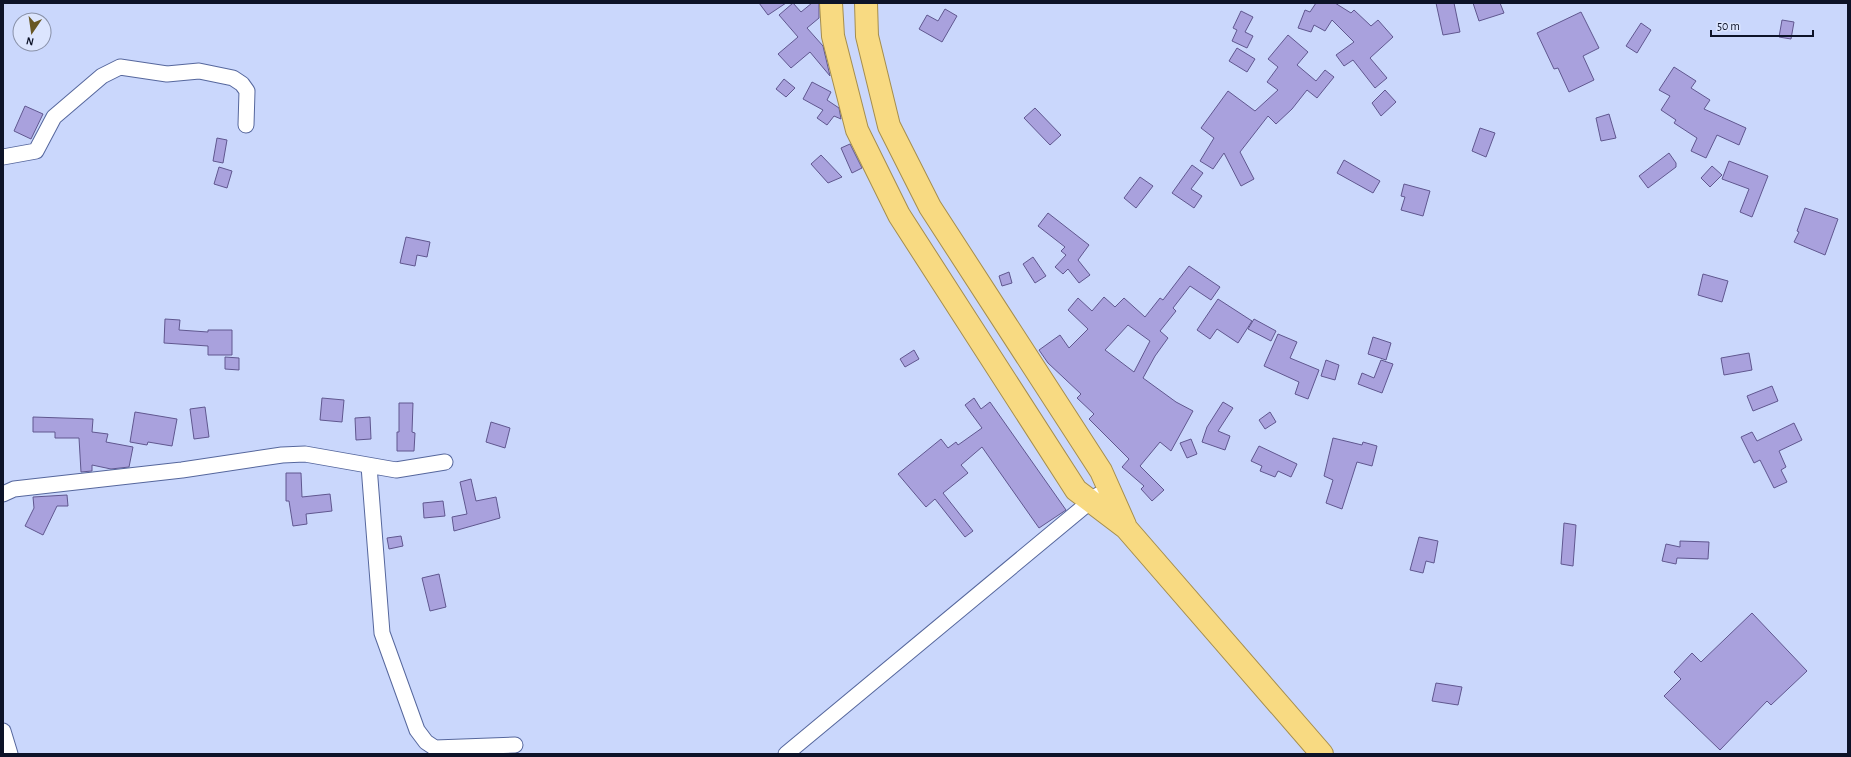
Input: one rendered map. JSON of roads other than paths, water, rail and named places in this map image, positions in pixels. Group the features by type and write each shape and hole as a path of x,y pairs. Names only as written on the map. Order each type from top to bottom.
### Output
{"highway":[{"path":"831,3 833,36 856,130 899,215 1076,490 1126,528 1322,754"},
{"path":"866,3 867,36 889,126 930,207 1101,471 1126,528"}],"street":[{"path":"3,157 36,151 54,117 102,76 120,67 167,74 199,71 233,78 242,84 247,91 246,125"},
{"path":"3,494 14,489 305,454 396,470 445,462"},
{"path":"369,466 382,633 417,730 426,742 434,748 515,744"},
{"path":"786,754 1108,486"},
{"path":"3,731 10,754"}]}
